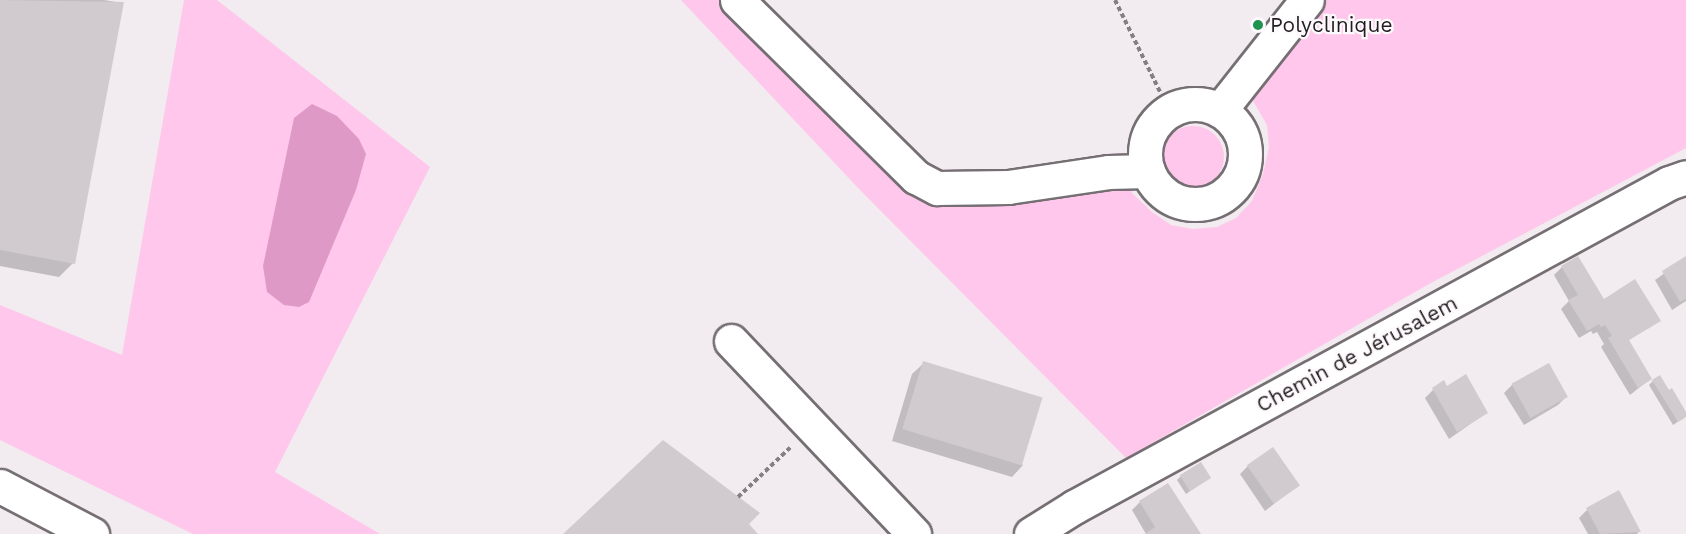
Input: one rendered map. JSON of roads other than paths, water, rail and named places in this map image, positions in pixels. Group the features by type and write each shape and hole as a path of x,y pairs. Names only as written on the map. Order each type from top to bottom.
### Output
{"main road":[{"path":"737,0 916,177 937,188 1008,187 1108,172 1148,171"},
{"path":"1220,110 1307,0"},
{"path":"1185,104 1202,104 1220,110 1241,133 1245,148 1245,165 1239,180 1228,192 1214,201 1198,204 1182,203 1161,191 1148,171 1144,154 1147,137 1156,122 1169,110 1185,104"},
{"name":"Chemin de Jérusalem","path":"1030,534 1074,507 1658,189 1686,177"},
{"path":"731,341 914,534"},
{"path":"0,486 92,534"}],"place":[{"name":"Polyclinique","path":"1258,25"}]}
